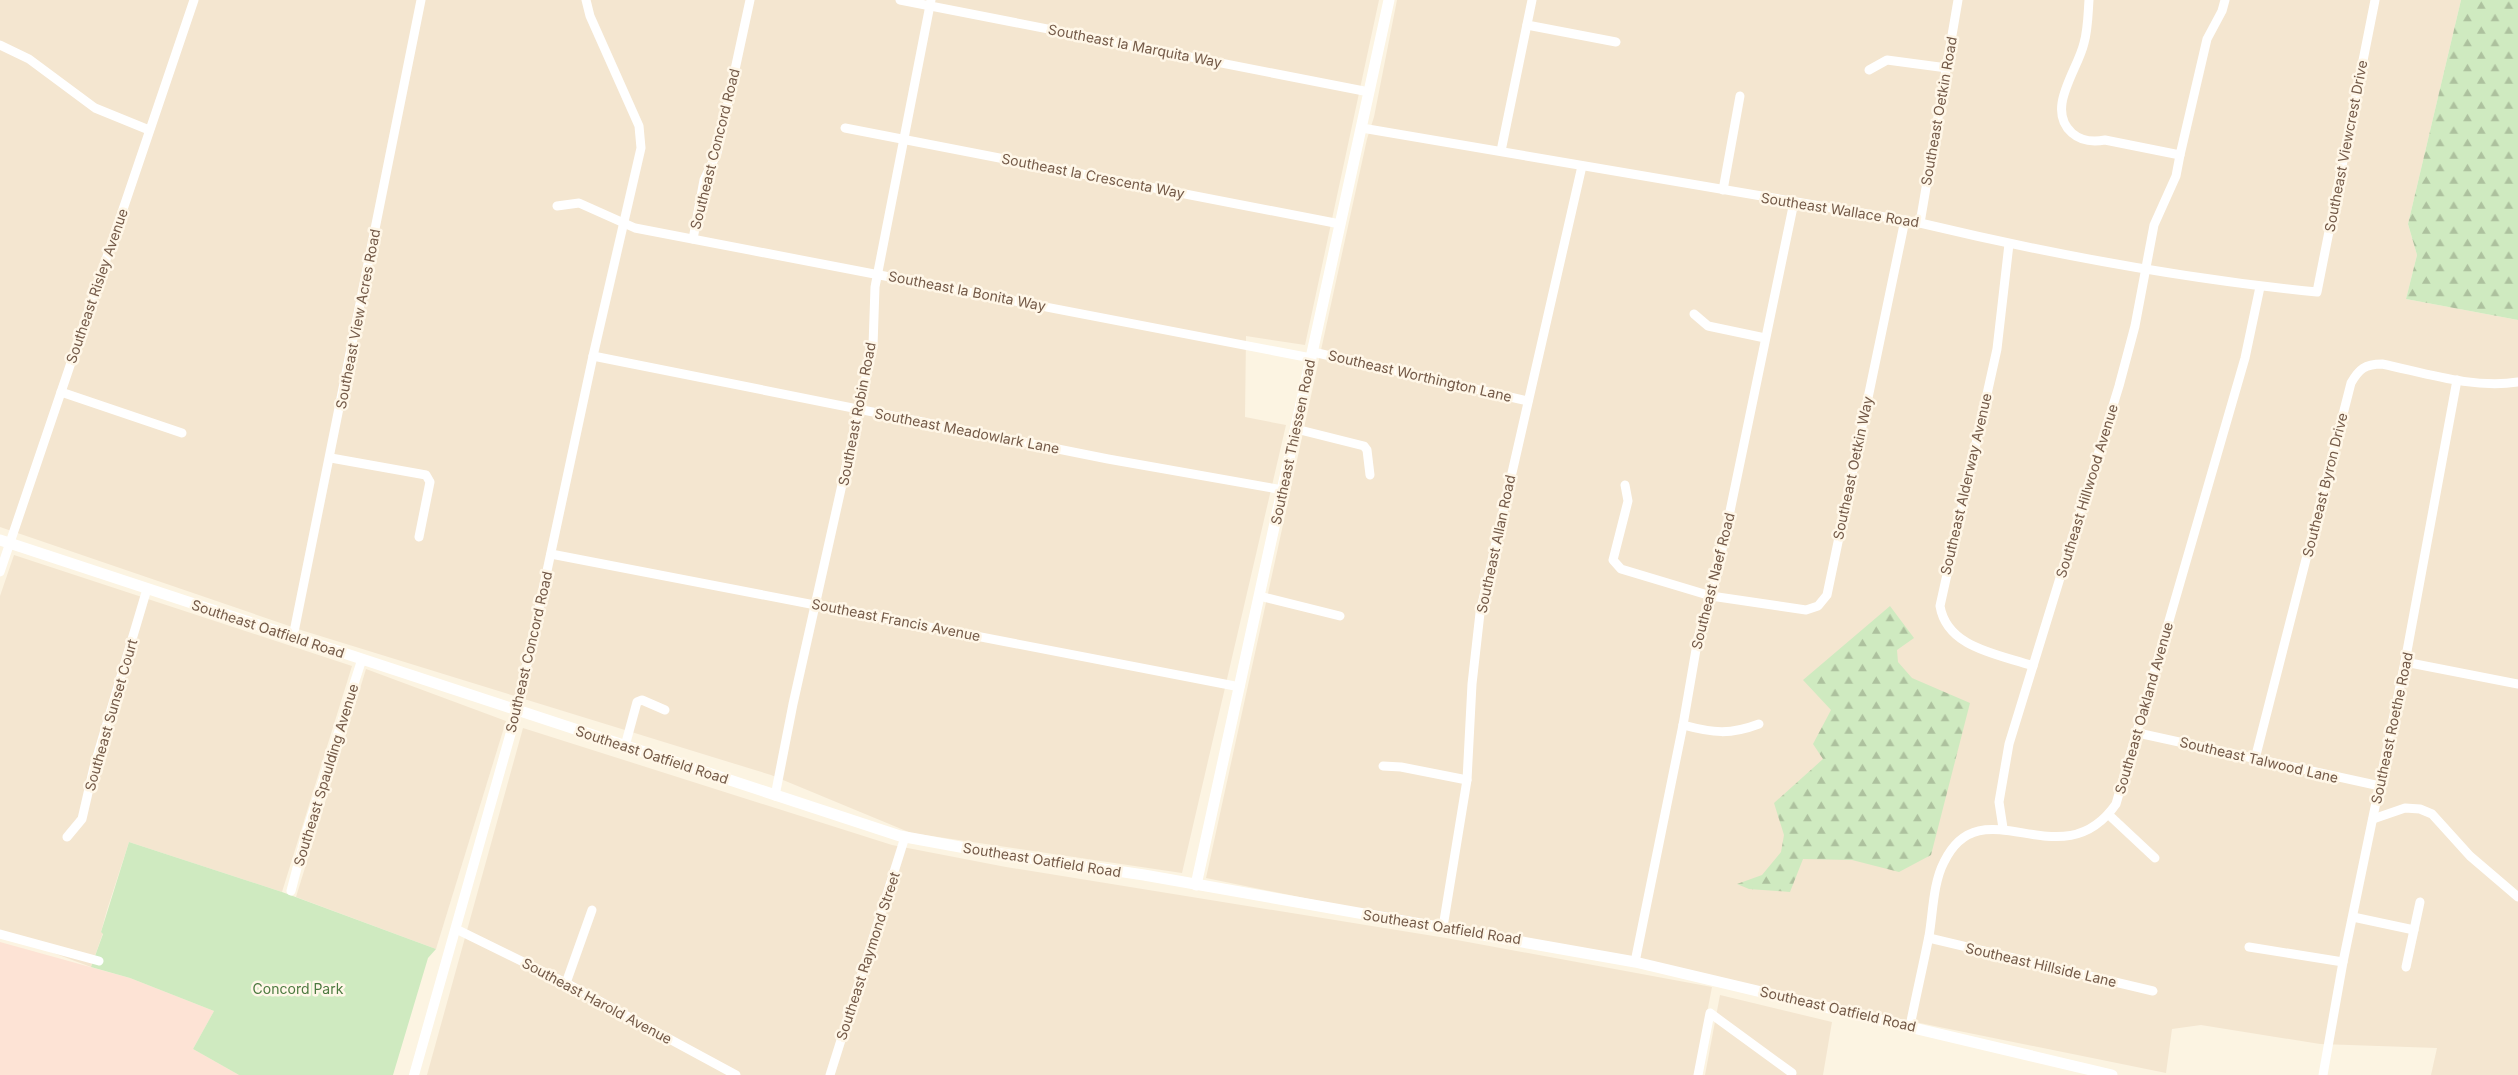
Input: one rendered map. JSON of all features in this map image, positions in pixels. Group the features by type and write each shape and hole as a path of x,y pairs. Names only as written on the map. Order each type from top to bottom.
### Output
{"main road":[{"name":"Southeast Thiessen Road","path":"1196,885 1389,0"},
{"name":"Southeast Oatfield Road","path":"5,542 775,796 905,837 1442,927 1635,962 2112,1075"}],"street":[{"name":"Southeast Risley Avenue","path":"0,572 5,542 61,392 194,0"},
{"name":"Southeast View Acres Road","path":"294,637 421,0"},
{"name":"Southeast Concord Road","path":"414,1075 517,711 593,356 642,139 639,126 590,16 586,0"},
{"name":"Southeast Concord Road","path":"693,239 704,180 717,153 750,0"},
{"name":"Southeast la Marquita Way","path":"900,0 930,3 1369,92"},
{"path":"1501,151 1532,0"},
{"name":"Southeast Oetkin Road","path":"1920,222 1958,0"},
{"path":"2088,0 2085,41 2061,108 2066,125 2077,137 2095,142 2105,140 2180,155"},
{"name":"Southeast Hillwood Avenue","path":"2003,828 1999,808 2010,744 2119,386 2134,326 2157,213 2176,176 2207,39 2222,11 2225,0"},
{"name":"Southeast Viewcrest Drive","path":"2317,292 2375,0"},
{"name":"Southeast Robin Road","path":"775,796 793,704 817,604 873,346 873,309 877,274 930,3"},
{"path":"1527,25 1616,42"},
{"path":"0,45 30,59 95,108 149,130"},
{"path":"1869,70 1887,60 1947,68"},
{"path":"1723,190 1740,96"},
{"name":"Southeast la Crescenta Way","path":"845,128 1340,224"},
{"name":"Southeast Wallace Road","path":"1362,128 1920,222 2009,244 2146,268 2260,287 2317,292"},
{"name":"Southeast Allan Road","path":"1442,927 1467,780 1477,630 1528,400 1560,271 1582,166"},
{"name":"Southeast Naef Road","path":"1635,962 1683,725 1698,638 1717,574 1794,202"},
{"name":"Southeast la Bonita Way","path":"557,206 579,203 624,225 1312,355"},
{"name":"Southeast Oetkin Way","path":"1625,485 1628,501 1613,560 1621,569 1711,596 1806,610 1818,606 1827,595 1905,220"},
{"name":"Southeast Alderway Avenue","path":"2009,244 1997,349 1940,606 1945,625 1951,633 1965,642 2033,666"},
{"name":"Southeast Oakland Avenue","path":"1910,1026 1929,938 1940,872 1949,853 1973,833 2003,828 2050,838 2067,838 2090,830 2109,815 2121,794 2191,540 2245,358 2260,287"},
{"path":"1694,314 1708,326 1766,338"},
{"name":"Southeast Worthington Lane","path":"1312,355 1528,400"},
{"name":"Southeast Meadowlark Lane","path":"593,356 859,410 1283,490"},
{"name":"Southeast Byron Drive","path":"2255,759 2350,383 2358,371 2369,364 2382,364 2457,380 2492,383 2518,382"},
{"name":"Southeast Roethe Road","path":"2323,1075 2343,962 2405,662 2457,380"},
{"path":"61,392 182,433"},
{"path":"1296,429 1364,446 1367,450 1370,475"},
{"path":"331,458 426,476 430,482 419,537"},
{"name":"Southeast Francis Avenue","path":"551,554 1240,687"},
{"name":"Southeast Sunset Court","path":"67,837 82,819 94,767 148,589"},
{"path":"1260,596 1340,616"},
{"name":"Southeast Spaulding Avenue","path":"291,891 307,830 362,659"},
{"path":"2405,662 2518,684"},
{"path":"625,746 637,702 642,700 666,710"},
{"path":"1683,725 1702,730 1727,733 1739,732 1759,724"},
{"name":"Southeast Talwood Lane","path":"2138,733 2380,786"},
{"path":"1383,766 1401,767 1467,780"},
{"path":"2373,819 2405,808 2420,809 2432,814 2470,856 2518,897"},
{"path":"2109,815 2155,858"},
{"name":"Southeast Raymond Street","path":"830,1075 905,837"},
{"path":"2406,966 2420,902"},
{"path":"566,983 592,910"},
{"path":"2353,917 2414,930"},
{"name":"Southeast Harold Avenue","path":"456,929 566,983 736,1075"},
{"path":"0,934 99,961"},
{"name":"Southeast Hillside Lane","path":"1929,938 2153,991"},
{"path":"2249,948 2343,962"},
{"path":"1698,1075 1710,1013 1792,1073"}],"shaded area":[{"path":"0,0 1379,0 1305,345 1246,336 1245,417 1286,425 1182,873 911,833 771,775 304,631 0,527"},
{"path":"1397,0 2461,0 2408,224 2417,255 2406,299 2518,320 2518,1075 2431,1075 2437,1048 2320,1044 2201,1025 2172,1029 2166,1073 1206,878 1367,139 1374,117"},
{"path":"14,555 352,666 282,892 129,842 107,910 101,932 103,933 91,967 0,933 0,596"},
{"path":"366,669 506,721 436,949 296,897"},
{"path":"523,728 892,845 1006,867 1446,938 1712,987 1695,1075 427,1075"},
{"path":"0,942 130,978 214,1011 193,1049 239,1075 0,1075"},
{"path":"1720,995 1832,1022 1823,1075 1705,1075"}],"green space":[{"path":"2461,0 2518,0 2518,320 2406,299 2417,255 2408,224"},
{"path":"1890,606 1914,638 1897,650 1898,662 1912,678 1970,703 1931,855 1899,872 1852,860 1803,859 1790,892 1749,889 1737,884 1762,875 1781,852 1784,835 1774,803 1823,759 1813,744 1831,710 1803,680"},
{"name":"Concord Park","path":"129,842 282,892 436,949 428,958 393,1075 239,1075 193,1049 214,1011 130,978 91,967 103,934 101,932"}]}
